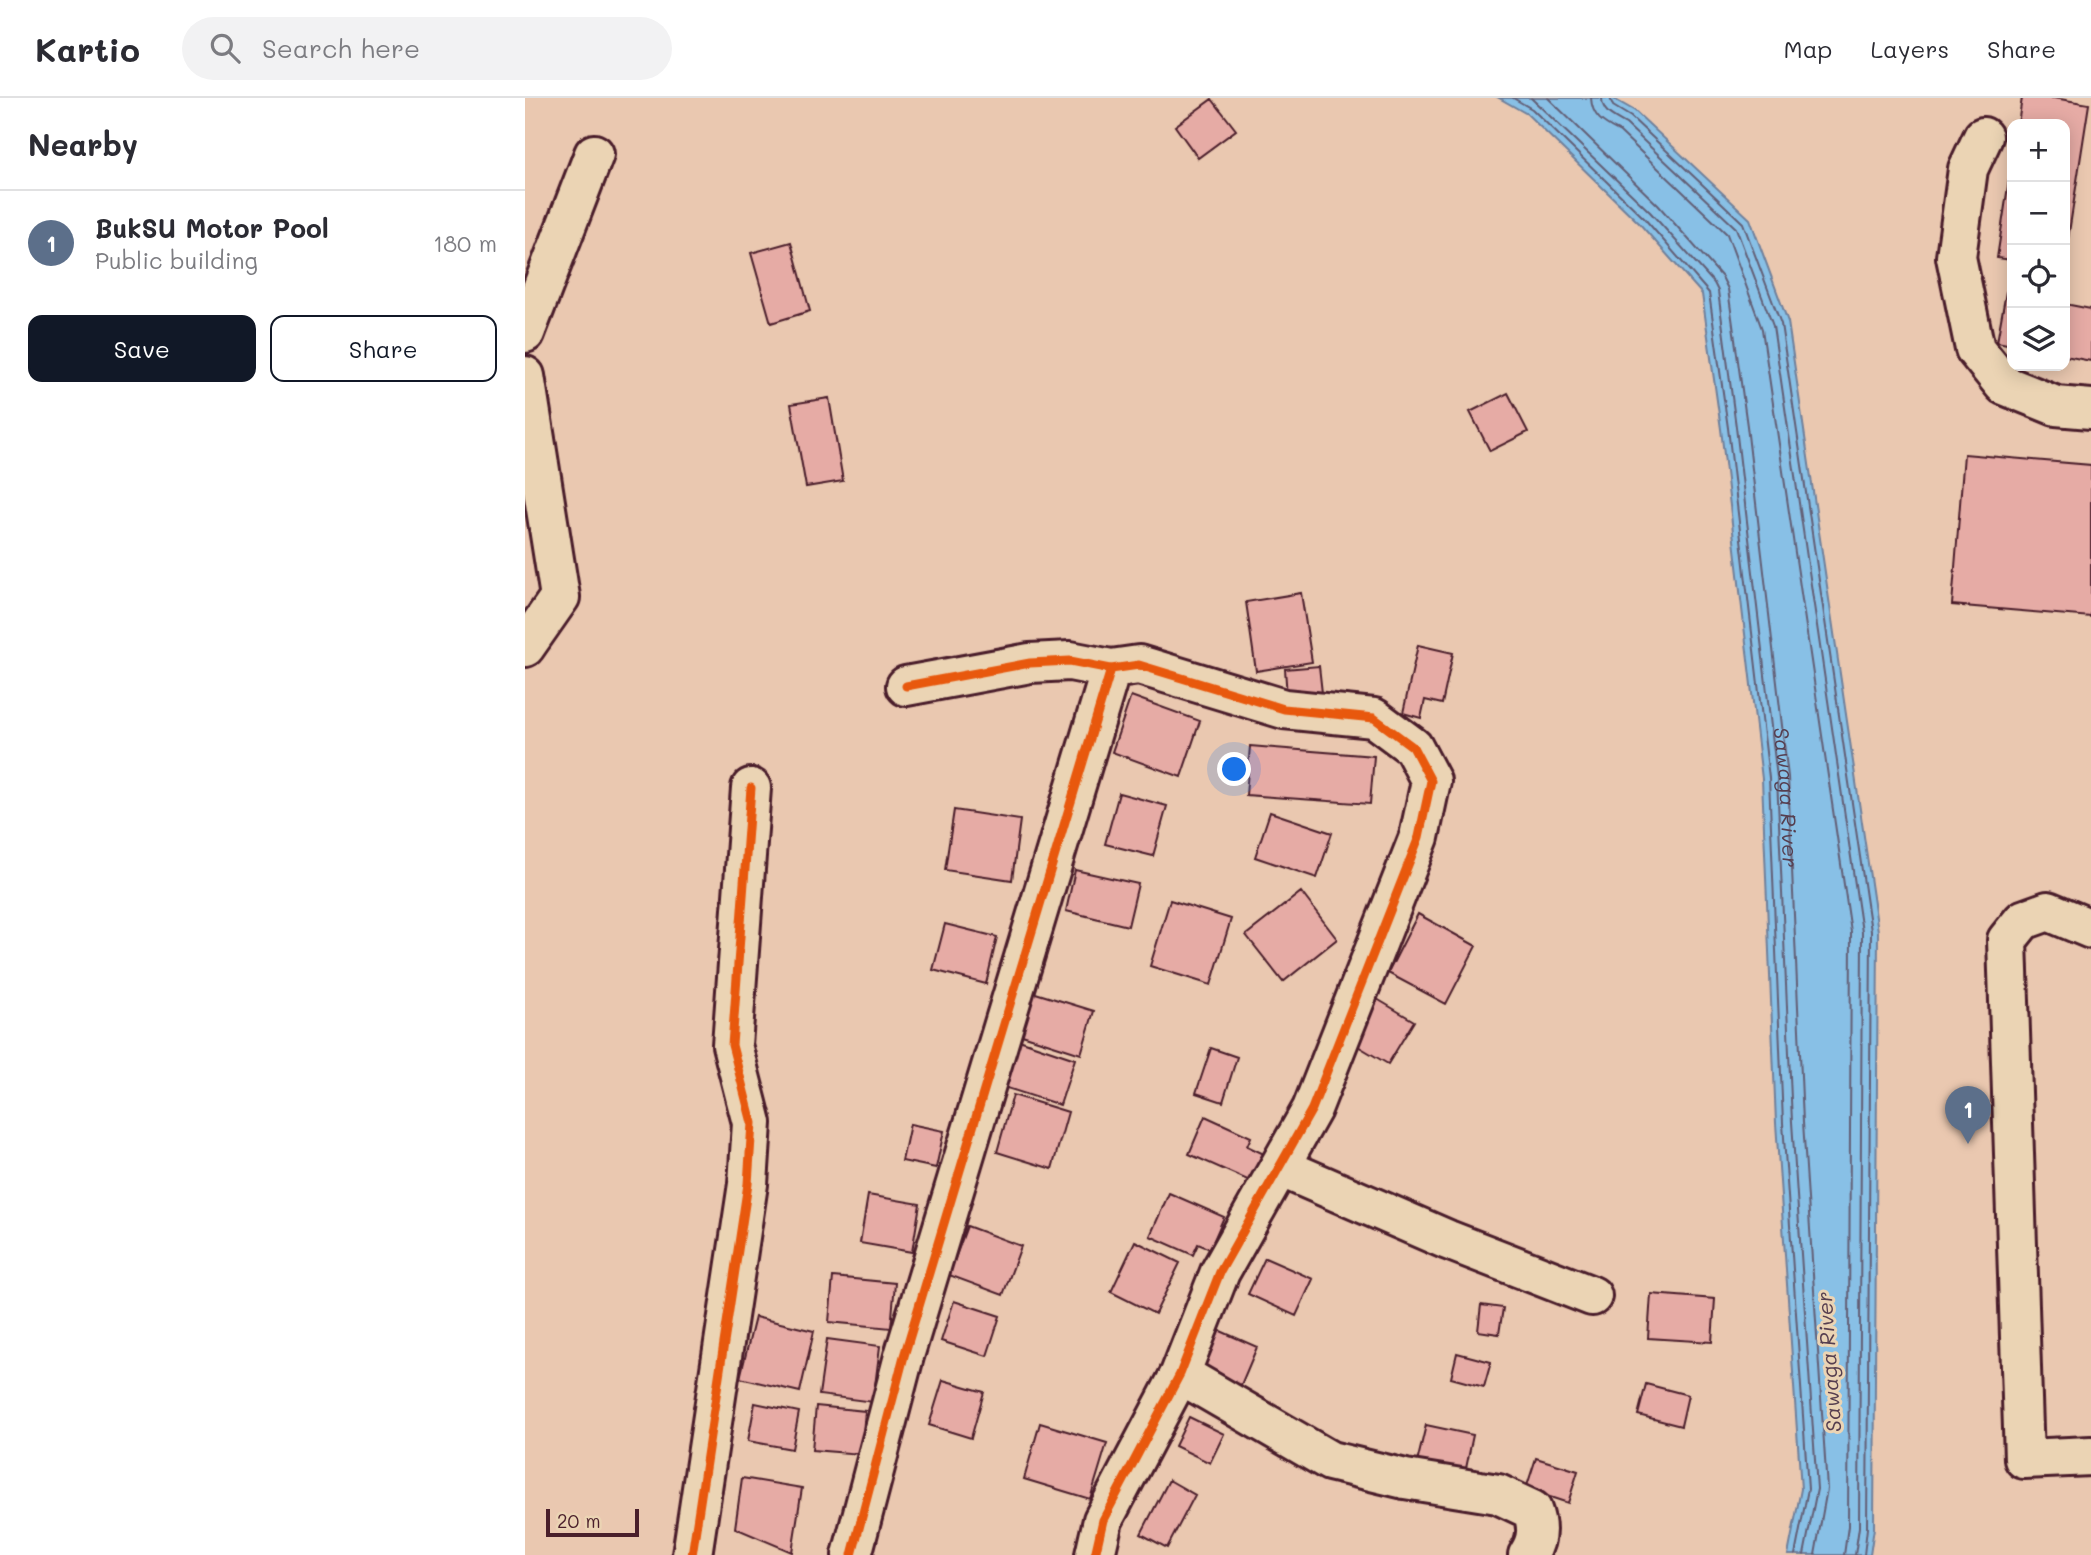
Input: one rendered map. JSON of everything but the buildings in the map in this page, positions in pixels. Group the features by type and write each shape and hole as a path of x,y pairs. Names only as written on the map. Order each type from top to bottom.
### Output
{"street":[{"path":"1983,137 1968,169 1956,257 1975,349 2004,385 2056,406 2091,409"},
{"path":"525,333 594,154"},
{"path":"525,376 560,597 525,647"},
{"path":"906,686 1030,663 1070,661 1111,668 1139,665 1284,709 1374,718 1413,747 1431,781 1419,837 1312,1110 1220,1272 1180,1374 1103,1520 1095,1555"},
{"path":"852,1555 904,1356 1111,668"},
{"path":"692,1555 748,1184 752,1123 732,1045 751,788"},
{"path":"2091,929 2048,911 2023,920 2007,940 2024,1459 2091,1456"},
{"path":"1280,1167 1448,1240 1592,1296"},
{"path":"1180,1374 1330,1461 1405,1479 1498,1493 1532,1510 1537,1525 1534,1547 1528,1555"}],"water":[{"name":"Sawaga River","path":"1499,98 1612,98 1635,111 1750,219 1788,322 1878,931 1874,1528 1870,1555 1788,1555 1801,1489 1776,1123 1762,779 1721,429 1702,294 1639,223 1527,114"}],"cycle path":[{"path":"906,686 1030,663 1070,661 1111,669 1139,665 1284,709 1374,718 1413,747 1431,781 1419,837 1312,1109 1220,1272 1180,1374 1103,1520 1095,1555"},
{"path":"852,1555 904,1356 1111,669"},
{"path":"692,1555 748,1184 752,1123 732,1045 751,788"}],"place":[{"name":"BukSU Motor Pool","path":"1968,1144"}]}
